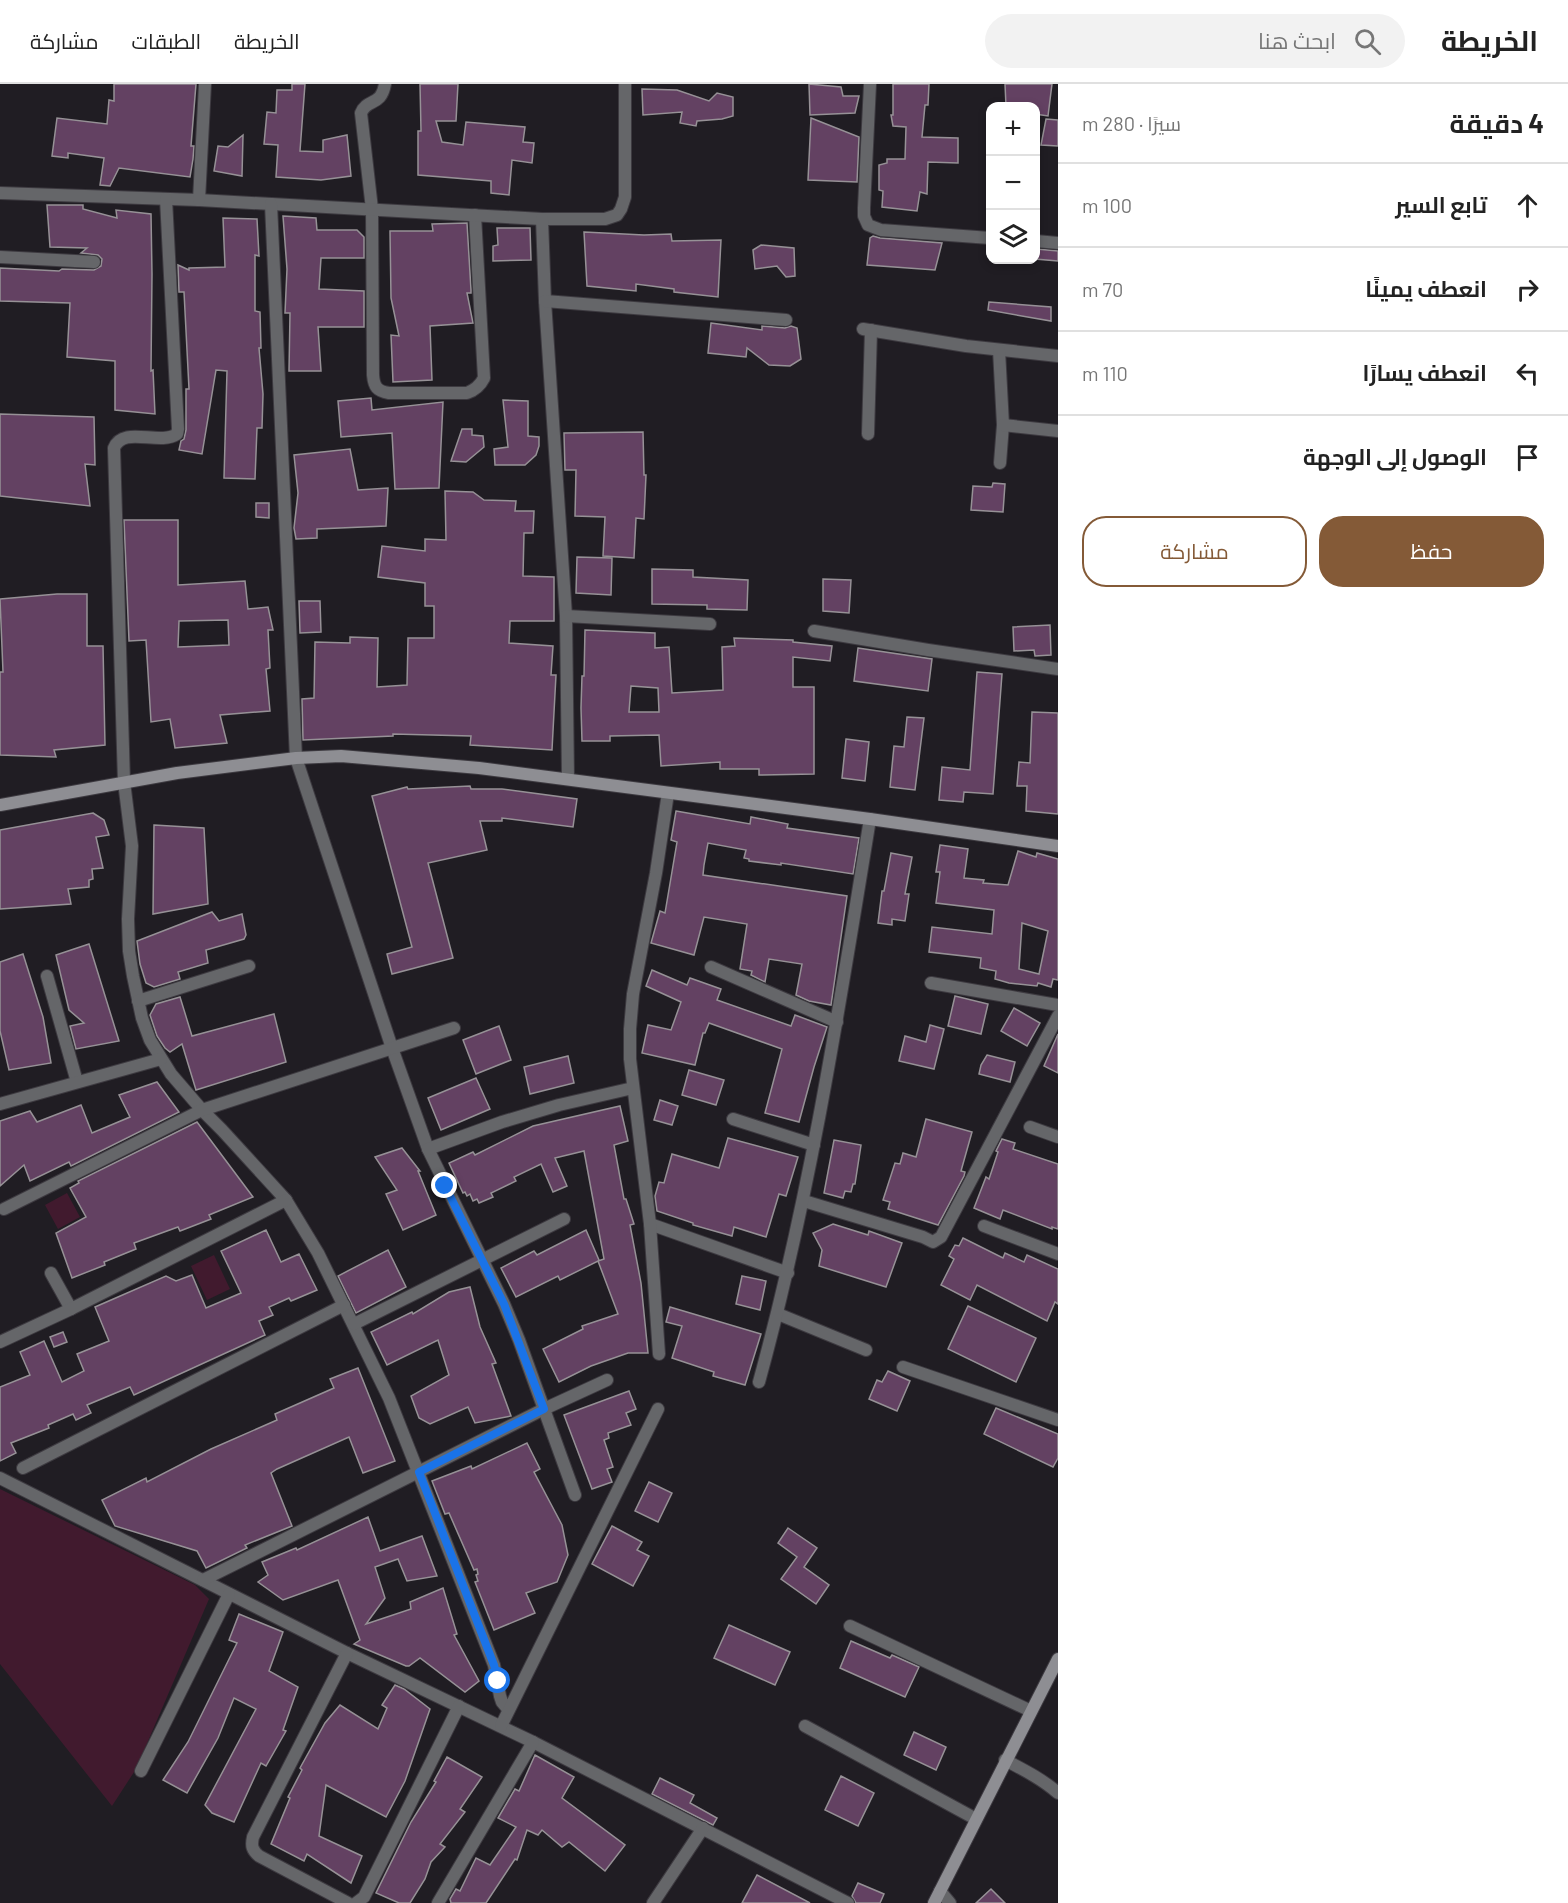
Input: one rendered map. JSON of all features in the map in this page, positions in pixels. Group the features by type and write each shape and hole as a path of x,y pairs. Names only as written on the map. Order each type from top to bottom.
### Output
{"street":[{"path":"199,200 205,84"},
{"path":"385,84 380,99 364,107 361,113 372,209 373,375 377,389 389,393 466,393 476,389 484,378 475,215"},
{"path":"0,193 199,200 542,219 605,219 616,215 625,197 626,84"},
{"path":"870,84 864,208 864,216 868,225 881,230 986,238"},
{"path":"166,199 177,434 168,438 124,437 116,442 114,448 124,782 132,846 128,920 129,951 138,1001 150,1040 161,1059 202,1110 286,1200 318,1253 389,1398 494,1665 502,1702 508,1709"},
{"path":"271,204 297,758 392,1048 428,1149 519,1340 575,1495"},
{"path":"542,219 545,301 566,616 568,779"},
{"path":"1040,241 1058,243"},
{"path":"0,257 94,262"},
{"path":"545,301 786,320"},
{"path":"868,434 867,330 999,350 1058,356"},
{"path":"999,350 1003,425 1000,463"},
{"path":"1003,425 1058,431"},
{"path":"566,616 710,624"},
{"path":"814,631 1058,669"},
{"path":"0,805 177,773 297,758 341,756 479,768 568,779 1058,846"},
{"path":"659,1354 650,1224 630,1059 630,1029 633,994 656,873 668,793"},
{"path":"759,1382 778,1314 804,1201 837,1022 870,819"},
{"path":"138,1001 249,966"},
{"path":"711,967 837,1022"},
{"path":"47,976 77,1082"},
{"path":"930,982 1058,1005"},
{"path":"804,1201 933,1242 941,1237 1058,1016"},
{"path":"4,1209 202,1110 454,1028"},
{"path":"0,1104 161,1059"},
{"path":"428,1149 525,1116 633,1088"},
{"path":"733,1119 814,1145"},
{"path":"1030,1126 1058,1137"},
{"path":"0,1342 71,1309 286,1200"},
{"path":"354,1324 564,1219"},
{"path":"650,1224 788,1273"},
{"path":"984,1226 1058,1254"},
{"path":"51,1273 71,1309"},
{"path":"23,1468 344,1305"},
{"path":"778,1314 866,1350"},
{"path":"903,1367 1058,1420"},
{"path":"203,1580 544,1409 608,1380"},
{"path":"501,1726 658,1409"},
{"path":"0,1478 347,1653 533,1742 848,1903"},
{"path":"141,1771 229,1594"},
{"path":"850,1626 1031,1711"},
{"path":"347,1653 251,1843 259,1856 348,1903"},
{"path":"950,1903 937,1897 1058,1659"},
{"path":"356,1903 364,1897 459,1706"},
{"path":"805,1726 976,1818"},
{"path":"438,1903 533,1742"},
{"path":"1005,1760 1035,1776 1058,1793"},
{"path":"653,1903 703,1828"}],"shaded area":[{"path":"67,1193 80,1217 58,1229 45,1205"},
{"path":"214,1255 230,1289 207,1300 191,1266"},
{"path":"0,1489 195,1585 209,1599 136,1769 112,1806 0,1664"}],"building":[{"path":"114,84 196,84 191,146 194,146 190,177 119,168 110,186 100,185 104,158 68,153 68,158 52,156 57,118 107,124 109,100 114,101"},
{"path":"292,84 305,84 300,151 323,152 323,140 347,135 351,176 321,180 276,177 278,145 264,144 267,112 276,113 277,90 292,90"},
{"path":"420,84 458,84 456,121 436,121 442,142 463,145 466,122 525,127 523,142 534,143 532,163 512,160 509,195 491,193 491,181 418,175 418,131 421,131"},
{"path":"809,84 841,87 843,96 859,96 855,113 810,115"},
{"path":"893,84 929,84 922,137 958,138 958,163 928,162 927,194 920,192 917,211 882,207 883,191 879,190 879,165 887,163 887,159 905,159 906,127 893,126 891,115 893,115"},
{"path":"1005,84 1052,84 1048,116 1040,115 1040,102 1006,102"},
{"path":"642,89 677,90 709,101 717,93 733,97 733,116 697,121 696,126 680,123 682,112 643,115"},
{"path":"811,118 859,137 857,182 808,180"},
{"path":"1046,119 1058,120 1058,146 1041,145"},
{"path":"243,135 242,176 214,171 218,146 228,147"},
{"path":"47,205 83,205 83,209 117,218 116,210 151,214 151,371 153,370 155,414 115,410 115,361 67,357 70,303 0,301 0,268 59,271 62,269 94,270 101,266 102,259 98,255 81,253 87,248 50,247"},
{"path":"283,216 316,218 317,230 357,230 364,237 364,258 321,258 319,289 364,291 364,327 318,327 321,371 289,371 290,313 285,313 287,269"},
{"path":"223,218 257,219 259,256 255,255 255,311 260,312 261,348 259,348 263,394 262,428 257,428 255,479 224,478 227,371 216,370 202,454 179,450 186,430 186,389 189,389 184,292 179,292 178,265 189,270 189,268 225,267"},
{"path":"467,223 471,293 467,293 473,323 430,326 432,380 393,382 391,335 399,336 391,298 390,231 433,231 432,224"},
{"path":"497,228 530,228 531,260 493,261 493,246 498,245"},
{"path":"584,232 671,234 672,241 721,240 718,297 674,292 674,289 636,284 636,291 587,286"},
{"path":"873,236 942,243 935,270 867,265 870,238"},
{"path":"761,245 794,248 795,276 786,277 777,266 755,269 753,250"},
{"path":"1040,249 1058,251 1058,261 1040,259"},
{"path":"989,302 1051,307 1051,321 988,310"},
{"path":"711,323 762,330 762,326 797,328 801,359 790,366 769,365 747,348 746,357 708,353"},
{"path":"371,398 372,410 443,402 439,488 395,489 392,433 341,437 338,401"},
{"path":"503,400 528,401 528,436 539,437 539,446 536,455 525,465 495,465 494,449 508,447"},
{"path":"0,414 94,417 95,465 85,464 90,506 0,496"},
{"path":"462,429 472,429 472,435 483,436 484,447 466,462 451,461"},
{"path":"643,432 644,475 646,475 644,519 636,518 634,558 603,556 605,517 575,516 576,470 565,470 564,433"},
{"path":"350,449 358,490 388,488 386,526 317,529 317,538 296,539 294,528 298,493 294,455"},
{"path":"993,483 1005,484 1003,512 971,510 973,486 992,487"},
{"path":"445,491 473,492 484,500 516,501 515,511 534,511 533,533 524,533 523,576 554,577 554,621 510,621 509,643 553,646 551,675 556,675 552,750 470,745 471,736 393,734 393,736 303,740 302,699 314,698 315,642 350,643 350,637 378,638 377,687 407,685 408,638 434,638 434,606 425,606 425,583 378,577 382,546 425,551 425,539 446,540"},
{"path":"256,503 269,503 269,518 256,517"},
{"path":"124,520 178,520 178,585 245,581 248,609 268,607 273,630 268,630 270,668 266,669 270,711 220,715 227,743 175,748 170,719 151,722 146,640 129,641","holes":["228,620 229,645 178,647 179,621"]},
{"path":"577,557 612,558 611,595 576,593"},
{"path":"652,569 693,570 693,577 748,580 747,610 707,609 707,605 652,604"},
{"path":"823,579 851,580 849,613 823,611"},
{"path":"87,594 87,646 103,646 105,745 54,750 56,757 0,755 0,672 3,672 0,599"},
{"path":"299,601 320,601 321,632 300,633"},
{"path":"1050,625 1051,655 1035,656 1034,650 1014,651 1013,627"},
{"path":"585,630 655,633 655,648 669,647 672,693 723,690 722,647 735,646 734,638 793,640 793,642 832,646 830,661 793,657 793,687 814,687 814,774 759,775 759,769 720,769 720,762 661,766 659,735 610,736 610,741 582,741 581,708 582,676 584,676","holes":["631,686 658,688 659,712 629,712"]},
{"path":"858,648 932,659 928,691 854,681"},
{"path":"977,672 1002,674 993,794 964,792 963,802 939,800 942,767 970,770"},
{"path":"1032,712 1058,713 1058,814 1026,811 1027,786 1017,786 1019,762 1030,763"},
{"path":"907,717 924,718 915,790 890,787 894,746 904,747"},
{"path":"846,739 869,742 865,781 842,778"},
{"path":"470,786 471,789 502,789 577,799 573,827 502,818 502,821 480,821 487,850 428,863 453,958 392,974 387,954 412,947 372,796 407,787 408,789"},
{"path":"676,811 750,824 751,817 788,824 787,828 859,838 853,874 781,863 781,865 749,861 744,858 746,850 708,843 704,865 703,875 847,896 831,1005 809,1001 796,995 802,964 769,959 765,982 751,975 752,971 740,969 747,924 704,917 694,955 651,943 660,911 665,913 677,842 671,840"},
{"path":"93,813 104,820 109,835 96,837 103,868 92,869 93,879 89,880 89,887 68,889 71,904 0,909 0,830"},
{"path":"154,825 204,828 208,904 153,914"},
{"path":"940,845 968,849 964,878 984,880 983,883 1008,885 1018,851 1036,857 1037,853 1058,859 1058,980 1053,979 1051,987 1038,983 1037,986 1009,983 995,979 996,971 980,968 981,958 929,952 932,927 992,934 994,910 936,903 940,872 936,872","holes":["1022,923 1048,931 1039,974 1019,969"]},
{"path":"891,853 912,857 905,894 909,894 905,921 892,919 892,925 878,923 882,891 884,891"},
{"path":"212,912 219,921 242,914 246,935 244,939 206,950 208,963 178,972 180,979 154,987 146,983 140,964 137,941"},
{"path":"89,944 119,1041 76,1049 70,1026 84,1023 69,1010 56,955"},
{"path":"23,954 43,1017 51,1063 9,1070 0,1031 0,962"},
{"path":"652,970 687,985 690,978 721,989 717,1000 791,1026 795,1015 827,1027 799,1122 765,1113 782,1049 709,1023 703,1033 695,1065 642,1053 648,1025 671,1030 681,1002 646,986"},
{"path":"955,996 988,1004 981,1034 948,1026"},
{"path":"180,997 192,1036 274,1014 286,1062 196,1090 182,1044 170,1052 165,1048 157,1036 150,1015 156,1004"},
{"path":"1014,1008 1040,1023 1027,1046 1001,1031"},
{"path":"930,1025 944,1029 934,1069 899,1061 905,1036 926,1042"},
{"path":"499,1026 511,1060 476,1074 463,1040"},
{"path":"1058,1034 1058,1073 1044,1066"},
{"path":"987,1055 1015,1062 1010,1082 979,1074"},
{"path":"568,1056 574,1083 530,1094 524,1067"},
{"path":"689,1070 724,1080 716,1105 682,1095"},
{"path":"476,1078 490,1109 441,1130 428,1098"},
{"path":"157,1082 179,1112 71,1166 69,1162 30,1181 24,1165 0,1186 0,1121 30,1111 37,1122 81,1105 92,1133 130,1117 119,1095"},
{"path":"660,1100 678,1106 672,1125 654,1120"},
{"path":"620,1106 628,1141 614,1145 624,1199 626,1199 634,1224 630,1225 641,1283 648,1353 628,1353 591,1366 559,1382 543,1349 583,1329 582,1326 618,1314 598,1261 604,1259 584,1151 555,1158 567,1186 553,1192 541,1164 514,1177 516,1181 491,1193 493,1197 479,1203 477,1199 473,1201 470,1194 467,1196 465,1192 463,1193 449,1163 473,1152 475,1155 533,1126"},
{"path":"926,1119 972,1132 961,1171 965,1172 964,1176 938,1225 888,1209 890,1202 883,1200 895,1163 900,1164 903,1153 916,1157"},
{"path":"197,1122 253,1197 209,1215 211,1219 180,1231 178,1227 134,1243 136,1249 72,1278 56,1233 86,1217 70,1188 79,1183 78,1181"},
{"path":"728,1138 798,1157 786,1196 779,1194 766,1237 734,1227 732,1236 693,1225 693,1223 657,1211 655,1196 659,1182 664,1183 672,1154 719,1168"},
{"path":"1002,1139 1015,1143 1013,1149 1058,1164 1058,1229 1052,1227 1052,1229 1003,1210 1000,1219 974,1208 986,1177 989,1179 998,1152 996,1151"},
{"path":"834,1140 861,1145 855,1184 851,1192 845,1191 843,1198 824,1193"},
{"path":"402,1148 420,1171 418,1171 436,1215 403,1230 386,1194 397,1190 375,1157"},
{"path":"833,1224 868,1235 869,1231 902,1243 886,1287 819,1266 822,1250 813,1233"},
{"path":"266,1230 281,1262 299,1254 317,1290 291,1301 289,1298 269,1307 273,1315 259,1321 265,1335 134,1395 130,1387 87,1405 91,1413 76,1420 73,1414 48,1425 49,1428 11,1443 16,1453 0,1461 0,1387 30,1375 20,1352 44,1341 62,1382 84,1371 77,1354 109,1341 95,1307 166,1276 176,1281 192,1275 206,1308 241,1293 221,1251"},
{"path":"586,1230 599,1260 560,1280 558,1276 516,1297 501,1268 534,1251 537,1255"},
{"path":"963,1238 1003,1258 1005,1253 1024,1262 1027,1255 1058,1269 1058,1304 1055,1302 1047,1321 977,1285 970,1300 941,1285 954,1259 949,1256 955,1245 959,1246"},
{"path":"388,1250 406,1287 356,1313 338,1276"},
{"path":"742,1276 766,1281 760,1310 736,1304"},
{"path":"470,1287 480,1327 496,1363 492,1364 511,1416 475,1423 468,1407 430,1424 419,1418 411,1396 449,1375 438,1340 387,1365 371,1332 412,1312 413,1314 449,1292"},
{"path":"968,1306 1036,1338 1016,1382 948,1349"},
{"path":"670,1307 761,1334 745,1385 713,1376 714,1372 672,1358 682,1326 666,1322"},
{"path":"63,1332 67,1342 54,1347 50,1337"},
{"path":"358,1368 395,1461 363,1473 349,1437 277,1469 271,1473 292,1526 245,1545 247,1548 206,1568 197,1551 115,1526 102,1500 146,1478 147,1482 211,1449 277,1420 275,1414 334,1388 330,1379"},
{"path":"888,1371 910,1381 897,1411 869,1399 877,1380 882,1382"},
{"path":"629,1391 636,1409 626,1413 631,1425 608,1433 609,1438 604,1440 613,1467 607,1469 612,1482 592,1489 564,1415"},
{"path":"996,1408 1058,1434 1058,1458 1053,1467 984,1434"},
{"path":"527,1443 540,1469 534,1472 562,1525 568,1555 557,1582 526,1593 535,1613 494,1630 475,1582 478,1581 477,1569 474,1570 449,1513 445,1514 432,1481 471,1466 472,1469"},
{"path":"649,1482 672,1493 658,1522 635,1511"},
{"path":"368,1517 380,1551 422,1536 437,1576 407,1581 398,1559 375,1567 385,1598 366,1624 411,1609 410,1602 443,1588 457,1634 454,1635 479,1681 465,1692 420,1658 406,1666 354,1644 360,1640 338,1580 283,1600 258,1582 268,1575 262,1562 296,1548 297,1550"},
{"path":"612,1526 642,1542 637,1550 649,1556 633,1586 592,1564"},
{"path":"788,1528 817,1548 804,1567 829,1585 816,1604 781,1579 797,1557 778,1543"},
{"path":"239,1614 283,1632 269,1671 298,1687 283,1730 286,1731 266,1766 261,1763 234,1822 212,1813 205,1805 256,1709 234,1698 218,1738 187,1793 163,1780 188,1742 237,1643 229,1640"},
{"path":"729,1625 790,1652 775,1685 714,1658"},
{"path":"851,1641 890,1658 892,1655 919,1667 905,1697 840,1668"},
{"path":"395,1685 430,1709 405,1781 386,1817 326,1785 319,1836 362,1856 351,1883 307,1854 304,1861 271,1844 290,1798 288,1797 302,1770 300,1768 325,1723 340,1705 378,1729 387,1708 382,1705"},
{"path":"914,1732 946,1747 936,1770 904,1755"},
{"path":"535,1755 574,1777 562,1798 625,1845 605,1871 569,1842 562,1847 542,1830 538,1835 527,1830 517,1860 515,1859 486,1903 451,1903 450,1899 456,1889 460,1891 476,1858 490,1865 516,1827 498,1818 515,1789 519,1791"},
{"path":"447,1757 482,1777 460,1809 465,1812 440,1844 445,1847 431,1862 425,1879 410,1903 399,1903 376,1893 411,1822 436,1782 434,1781"},
{"path":"841,1776 874,1793 858,1826 825,1810"},
{"path":"660,1778 694,1795 690,1803 717,1818 713,1825 652,1794"},
{"path":"757,1875 810,1903 742,1903"},
{"path":"858,1883 884,1894 880,1903 856,1903 852,1896"},
{"path":"991,1889 1005,1903 976,1903"}],"route":[{"path":"445,1186 504,1304 544,1409 419,1472 494,1665 498,1681"}]}
